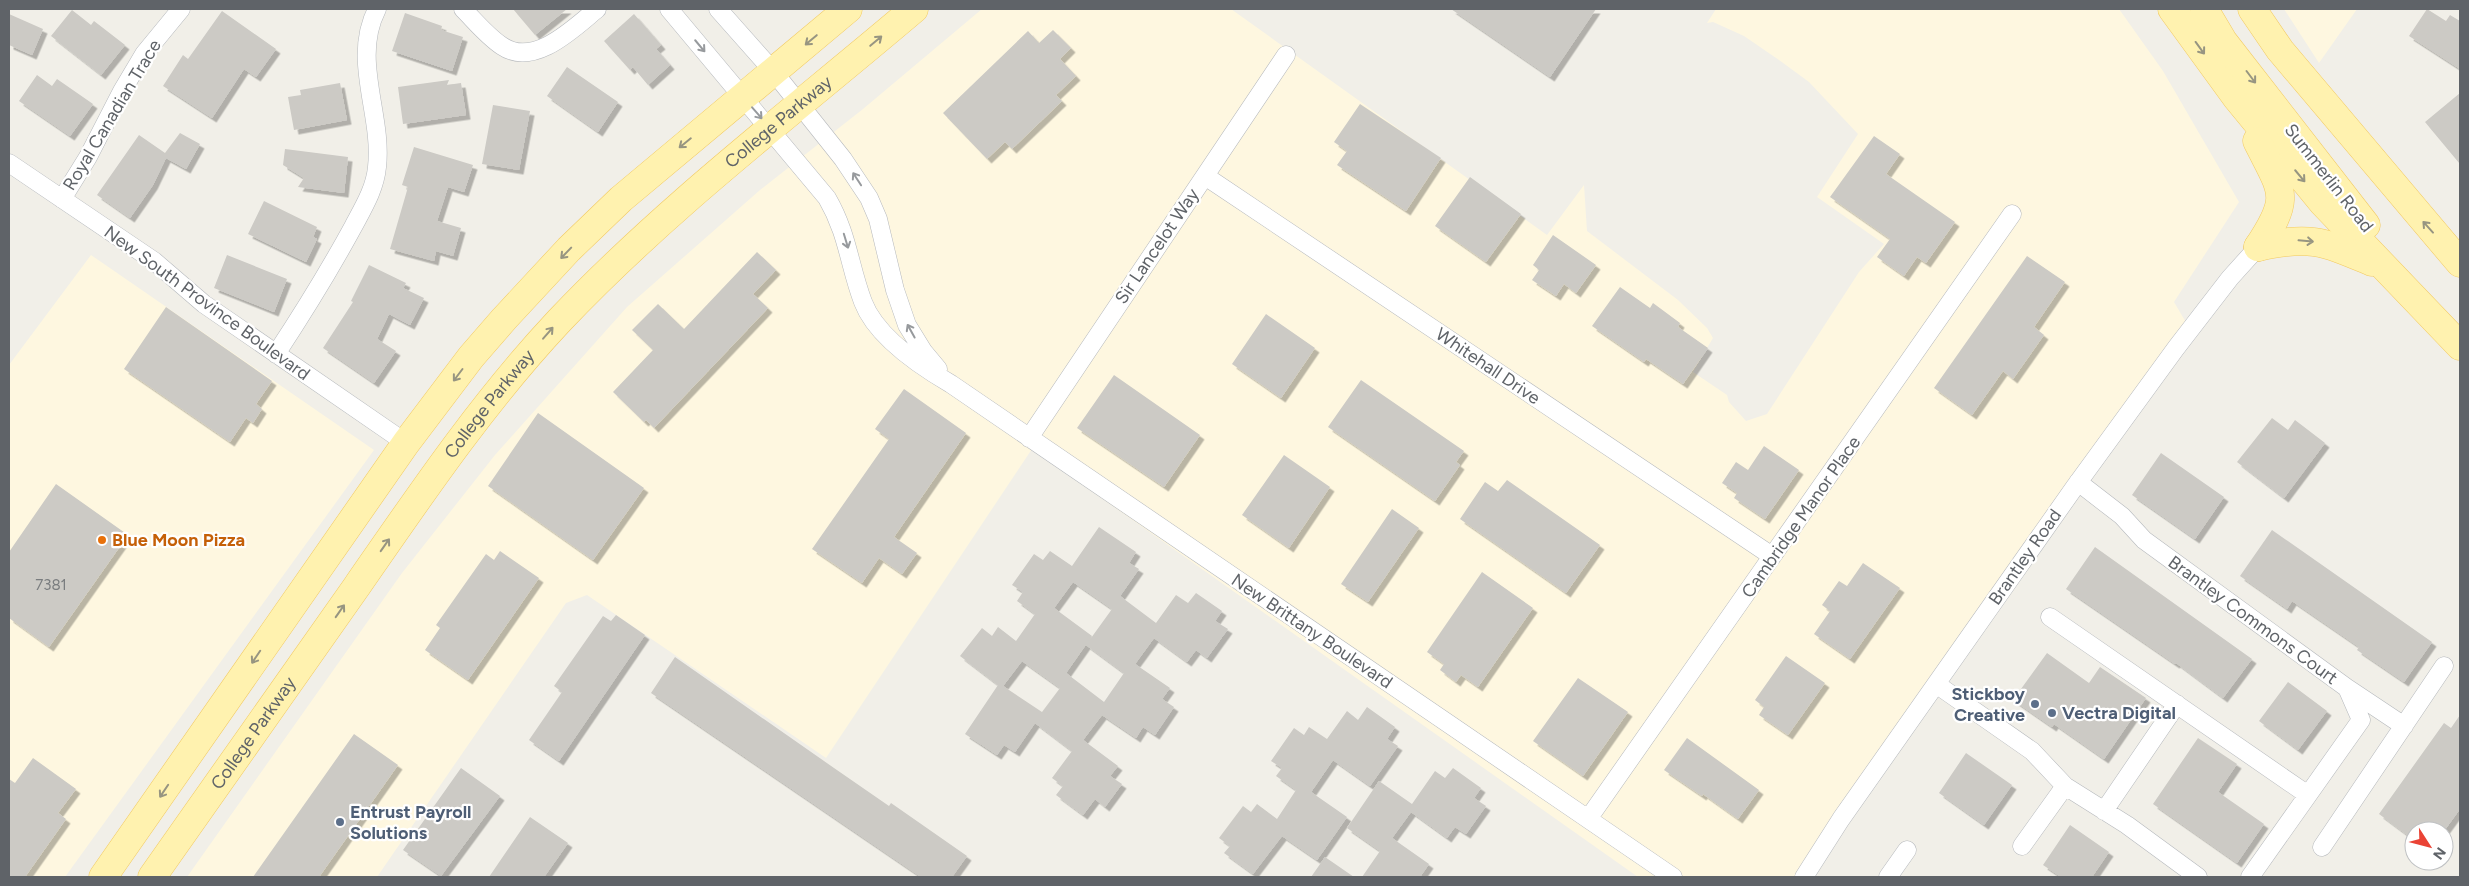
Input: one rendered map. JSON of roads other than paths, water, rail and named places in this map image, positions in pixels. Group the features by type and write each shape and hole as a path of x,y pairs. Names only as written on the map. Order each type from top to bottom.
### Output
{"main road":[{"path":"103,877 323,560 406,443 471,357 570,249 628,193 848,9"},
{"name":"College Parkway","path":"152,877 357,585 480,414 558,323 622,256 670,213 914,9"},
{"path":"2172,9 2236,97 2323,203 2381,265 2460,344"},
{"name":"Summerlin Road","path":"2204,9 2241,64 2460,344"},
{"path":"2252,9 2280,50 2460,263"},
{"path":"2265,9 2303,67 2383,174"},
{"path":"2236,97 2278,184 2281,195 2281,204 2275,221 2258,247"},
{"path":"2258,247 2286,241 2314,241 2329,244 2381,265"},
{"path":"323,560 357,585"},
{"path":"284,617 319,640"}],"street":[{"name":"Royal Canadian Trace","path":"62,199 88,157 122,91 144,54 181,9"},
{"path":"276,354 315,292 371,193 377,168 378,142 367,60 372,19 377,9"},
{"path":"462,9 504,48 525,53 546,47 597,9"},
{"name":"New Brittany Boulevard","path":"670,9 813,178 838,216 863,303 874,321 894,343 925,369 951,384 1673,877"},
{"name":"New Brittany Boulevard","path":"718,9 773,71 847,165 869,198 878,219 895,290 907,325 923,351 951,384"},
{"name":"Sir Lancelot Way","path":"1029,438 1286,55"},
{"name":"New South Province Boulevard","path":"9,163 154,261 204,304 406,443"},
{"name":"Whitehall Drive","path":"1205,176 1772,556"},
{"name":"Cambridge Manor Place","path":"1588,819 2012,214"},
{"name":"Brantley Road","path":"1804,877 1842,819 2078,482 2176,348 2230,278 2258,247"},
{"name":"Brantley Commons Court","path":"2078,482 2122,516 2144,540 2347,688 2361,720 2250,877"},
{"path":"2050,617 2308,795"},
{"path":"2322,847 2444,666"},
{"path":"1936,684 2032,751 2065,786 2198,877"},
{"path":"2347,688 2404,726"},
{"path":"2104,811 2177,704"},
{"path":"2022,846 2065,786"},
{"path":"1888,877 1907,850"}],"place":[{"name":"Blue Moon Pizza","path":"102,540"},
{"name":"Stickboy Creative","path":"2035,704"},
{"name":"Vectra Digital","path":"2052,713"},
{"name":"Entrust Payroll Solutions","path":"340,822"}]}
